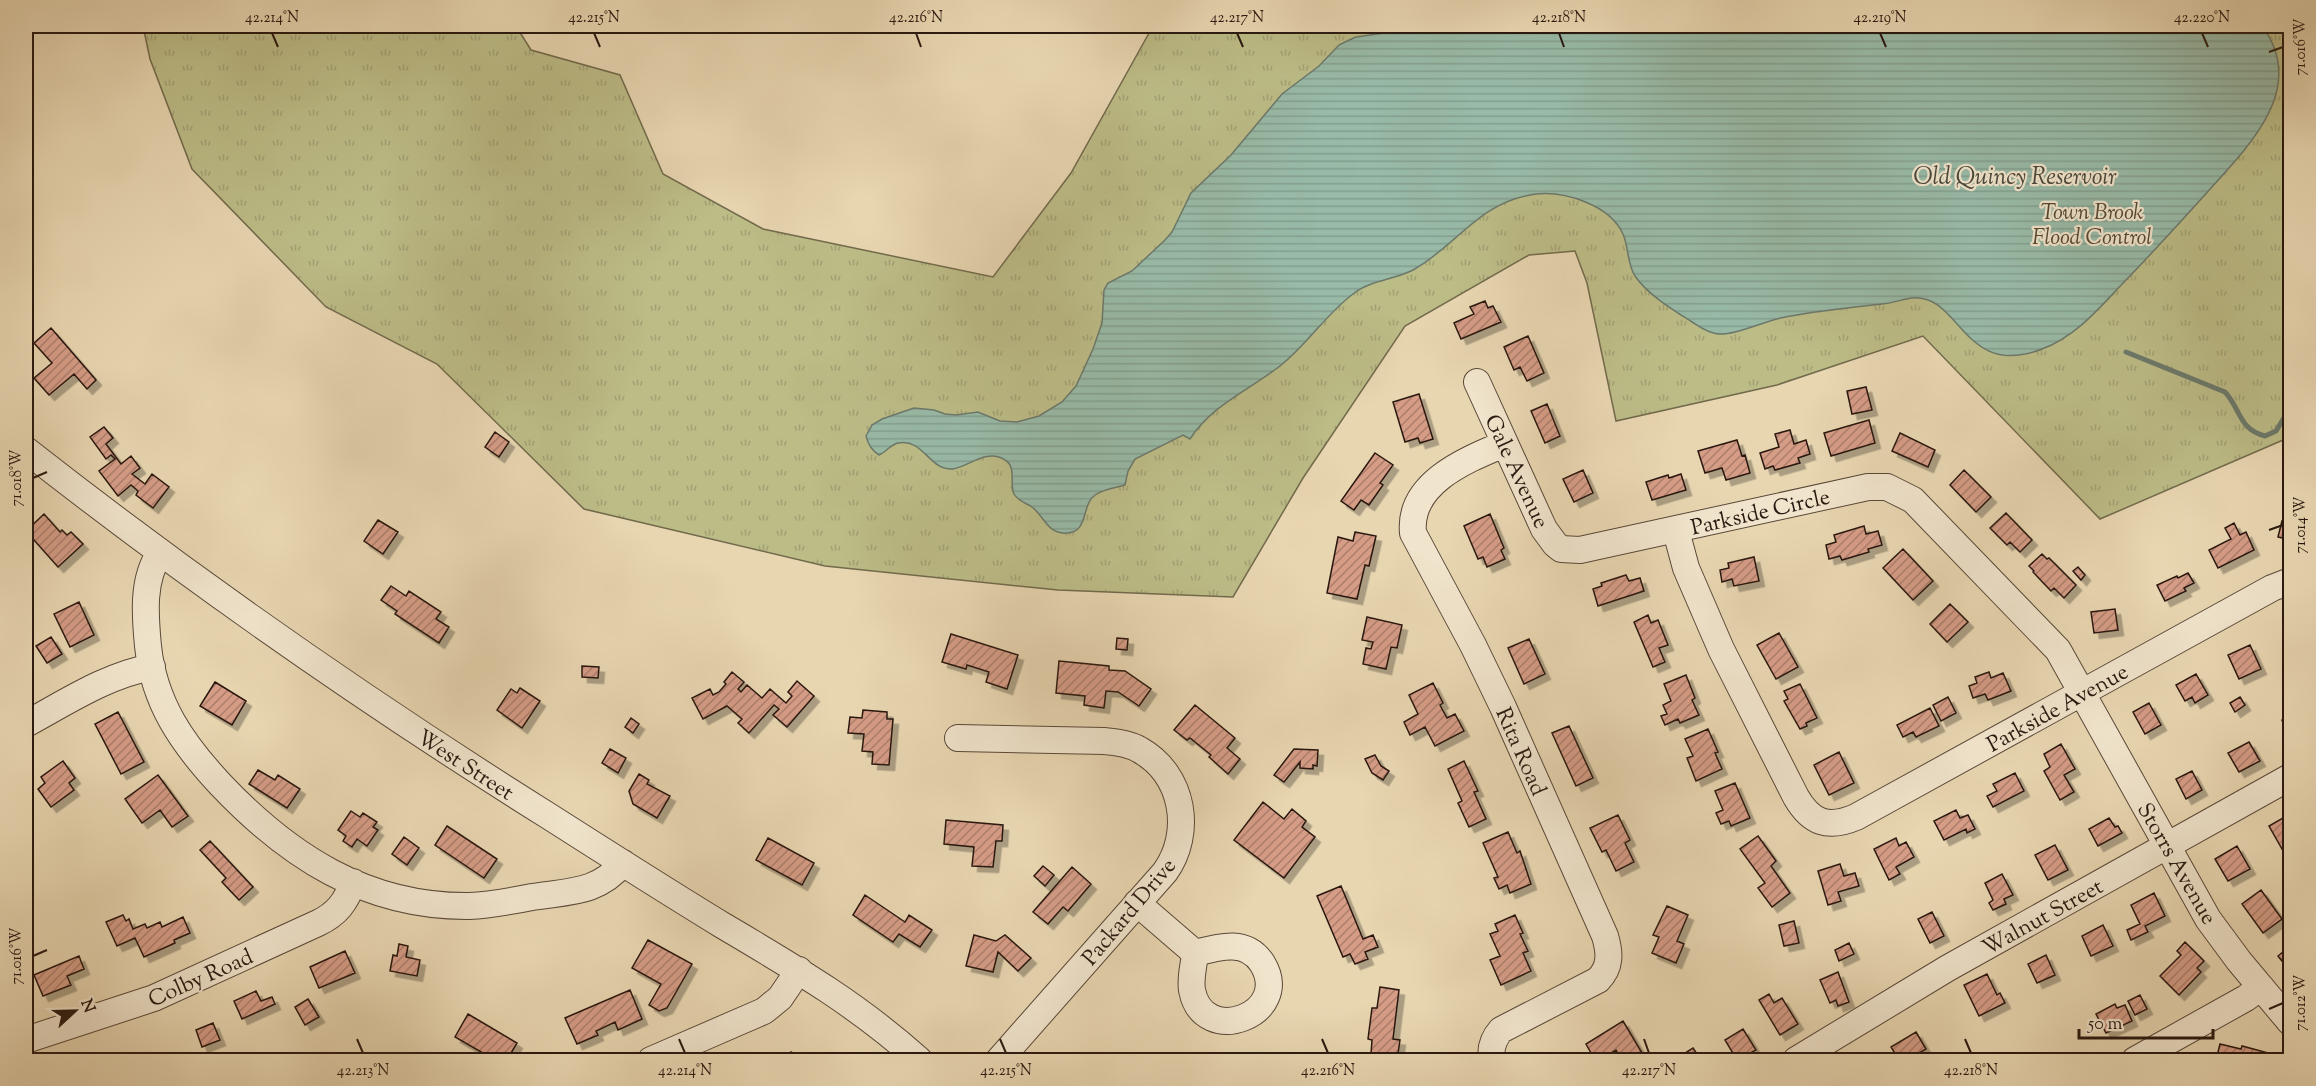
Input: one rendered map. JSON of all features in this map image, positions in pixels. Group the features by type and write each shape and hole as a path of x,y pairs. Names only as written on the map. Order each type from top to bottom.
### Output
{"street":[{"name":"Gale Avenue","path":"1477,382 1544,529 1561,549 1580,550 1676,531"},
{"name":"Rita Road","path":"1491,1055 1496,1035 1507,1026 1598,980 1607,968 1609,953 1605,936 1503,707 1413,533 1413,516 1422,498 1436,481 1464,461 1504,444"},
{"name":"West Street","path":"26,450 160,553 393,717 622,863 852,1004 919,1060"},
{"name":"Parkside Circle","path":"1821,822 1813,819 1801,806 1731,671 1686,568 1676,531 1868,487 1897,491 1921,506 2051,642 2064,658 2083,692"},
{"path":"160,553 151,568 147,589 147,635 152,667 168,715 197,760 241,807 276,838 312,862 353,882 385,893 438,904 481,905 594,886 610,877 622,863"},
{"name":"Parkside Avenue","path":"1821,822 1839,823 1856,817 2272,588 2290,581"},
{"path":"26,724 117,677 134,670 152,667"},
{"name":"Storrs Avenue","path":"2083,692 2208,919 2290,1022"},
{"name":"Packard Drive","path":"958,738 1116,742 1139,749 1158,763 1170,781 1182,811 1181,833 1176,854 1171,863 999,1060"},
{"name":"Walnut Street","path":"1796,1060 1948,969 2290,777"},
{"name":"Colby Road","path":"26,1040 154,998 318,924 336,912 343,904 353,882"},
{"path":"1137,903 1195,953"},
{"path":"651,1060 764,1011 780,998 799,970"},
{"path":"2135,1060 2246,998 2261,987"}],"green space":[{"name":"Town Brook Flood Control","path":"143,26 516,26 531,50 620,75 663,174 763,229 993,277 1071,173 1153,26 2290,26 2290,437 2100,519 1923,336 1777,385 1616,421 1587,283 1575,251 1529,255 1405,326 1303,478 1233,597 1058,590 825,566 584,509 437,364 326,307 192,169 150,59"}],"water":[{"name":"Old Quincy Reservoir","path":"1418,26 2262,26 2273,45 2278,64 2278,83 2274,102 2266,119 2229,168 2098,310 2066,336 2042,349 2015,355 1995,353 1979,345 1941,308 1928,300 1911,298 1886,304 1793,316 1725,334 1711,332 1669,307 1640,283 1631,266 1623,234 1608,215 1586,202 1573,198 1536,194 1516,199 1483,215 1429,260 1413,270 1374,283 1353,294 1290,358 1220,407 1190,439 1183,435 1135,459 1128,471 1125,485 1095,495 1088,505 1082,523 1074,531 1061,533 1055,531 1032,507 1018,498 1013,490 1011,467 1009,463 998,457 985,457 953,469 938,465 914,445 907,443 895,444 879,455 872,449 866,436 872,425 882,419 914,408 956,415 978,412 1000,421 1017,422 1039,416 1062,402 1076,386 1093,349 1102,323 1104,290 1108,283 1132,271 1165,240 1172,232 1191,193 1231,155 1282,94 1319,66 1339,45 1356,37"}],"building":[{"path":"1485,301 1488,308 1493,306 1501,322 1461,339 1454,323 1474,314 1470,307"},
{"path":"51,328 96,380 87,389 74,374 49,395 34,378 52,363 34,343"},
{"path":"1528,336 1544,373 1527,381 1520,367 1514,370 1504,347"},
{"path":"1866,387 1872,410 1852,414 1847,391"},
{"path":"1419,394 1433,439 1420,443 1418,438 1405,442 1393,402"},
{"path":"1547,404 1560,436 1545,443 1531,411"},
{"path":"1869,420 1875,443 1831,456 1824,433"},
{"path":"104,427 113,438 106,444 121,464 131,456 140,468 132,474 145,484 152,474 169,487 153,508 136,495 138,491 131,485 118,496 99,471 115,459 111,455 106,459 90,437"},
{"path":"1790,430 1794,444 1806,440 1810,454 1798,458 1800,463 1775,470 1773,466 1765,469 1760,453 1779,447 1775,434"},
{"path":"495,432 509,442 499,457 485,447"},
{"path":"1900,433 1935,450 1928,467 1892,451"},
{"path":"1737,440 1742,456 1745,455 1750,473 1726,480 1722,468 1705,473 1698,451"},
{"path":"1375,453 1393,465 1380,483 1383,485 1369,505 1361,500 1354,510 1341,501"},
{"path":"1583,470 1593,493 1574,502 1563,479"},
{"path":"1964,470 1991,497 1976,512 1950,485"},
{"path":"1681,474 1686,490 1652,500 1646,482 1668,475 1669,478"},
{"path":"2006,513 2032,540 2020,552 2010,542 2007,545 1990,528"},
{"path":"44,514 60,532 62,530 67,535 71,532 83,544 58,567 26,531"},
{"path":"1490,514 1504,548 1501,550 1505,559 1487,567 1483,557 1478,559 1464,526"},
{"path":"378,520 398,532 383,554 364,541"},
{"path":"2282,521 2290,523 2290,540 2278,537"},
{"path":"2234,523 2240,535 2246,532 2254,550 2218,568 2209,550 2231,539 2225,528"},
{"path":"1864,526 1866,534 1878,531 1882,545 1868,549 1869,552 1842,560 1840,556 1829,559 1826,545 1836,542 1834,535"},
{"path":"1355,532 1376,536 1369,566 1365,565 1357,599 1327,593 1338,537 1353,541"},
{"path":"1903,549 1933,581 1913,600 1883,568"},
{"path":"2042,554 2076,585 2064,598 2054,588 2051,591 2029,566"},
{"path":"1754,557 1759,581 1734,586 1732,579 1722,582 1720,570 1729,568 1728,563"},
{"path":"2078,567 2085,575 2081,580 2073,571"},
{"path":"2188,573 2194,583 2184,588 2186,591 2165,601 2157,585"},
{"path":"1626,575 1629,581 1640,578 1644,591 1598,606 1593,589 1602,586 1601,583"},
{"path":"391,586 406,596 409,591 441,612 436,619 449,627 439,643 395,614 397,611 381,600"},
{"path":"79,602 94,635 70,647 54,614"},
{"path":"1950,604 1968,622 1947,642 1930,624"},
{"path":"2115,609 2118,630 2094,633 2091,612"},
{"path":"1648,615 1651,623 1658,620 1668,645 1659,648 1665,662 1653,667 1634,622"},
{"path":"1367,617 1402,625 1397,648 1391,647 1386,669 1363,664 1366,648 1371,649 1373,642 1362,640"},
{"path":"2290,626 2290,640 2285,637"},
{"path":"1779,633 1798,667 1776,679 1757,645"},
{"path":"951,634 1018,655 1007,689 986,682 989,672 967,665 966,669 942,662"},
{"path":"51,637 62,654 47,663 36,646"},
{"path":"1117,638 1128,639 1127,650 1116,649"},
{"path":"1529,639 1545,674 1524,684 1508,648"},
{"path":"2250,645 2261,669 2239,679 2228,655"},
{"path":"1059,661 1109,666 1109,670 1125,671 1151,689 1139,706 1118,692 1106,691 1104,708 1084,705 1085,696 1056,693"},
{"path":"582,666 599,667 598,678 582,677"},
{"path":"732,672 744,682 738,689 741,692 747,685 762,698 770,689 786,703 792,696 788,692 797,681 814,696 787,727 773,715 779,709 774,705 749,733 738,723 742,719 727,706 703,719 692,698 710,689 713,695 719,692"},
{"path":"1989,672 1991,678 2003,673 2011,691 1988,700 1985,694 1973,698 1969,686 1977,683 1975,677"},
{"path":"2196,674 2208,695 2195,703 2192,697 2185,701 2176,685"},
{"path":"1686,675 1695,698 1692,700 1699,715 1680,723 1678,719 1665,725 1661,716 1667,714 1663,705 1671,701 1664,684"},
{"path":"215,682 246,701 232,725 200,706"},
{"path":"1433,683 1443,703 1440,705 1447,718 1455,714 1464,731 1435,746 1425,727 1410,735 1404,722 1418,714 1409,695"},
{"path":"1800,684 1817,718 1800,729 1784,701 1788,699 1784,691"},
{"path":"520,688 540,701 522,728 497,710 511,689 517,693"},
{"path":"1948,697 1956,713 1941,721 1933,705"},
{"path":"2240,697 2245,705 2235,712 2230,703"},
{"path":"2149,703 2161,725 2145,734 2133,712"},
{"path":"1195,705 1235,738 1227,748 1240,759 1228,774 1209,757 1211,755 1190,738 1187,740 1174,730"},
{"path":"1930,708 1939,726 1916,737 1913,732 1903,737 1897,725"},
{"path":"863,710 887,712 887,719 893,719 889,765 872,764 873,752 862,751 864,734 848,733 850,717 862,718"},
{"path":"118,712 144,762 121,774 95,724"},
{"path":"2290,716 2290,740 2282,720"},
{"path":"631,718 639,724 633,733 625,727"},
{"path":"1569,726 1593,778 1576,786 1552,733"},
{"path":"1708,729 1718,752 1715,753 1722,769 1696,781 1687,758 1693,756 1685,739"},
{"path":"2249,742 2260,761 2239,772 2228,753"},
{"path":"2061,744 2075,769 2064,775 2074,792 2060,800 2044,771 2050,767 2044,754"},
{"path":"610,749 626,758 618,773 602,763"},
{"path":"1294,749 1318,750 1317,766 1313,765 1313,769 1300,768 1300,762 1284,782 1274,775"},
{"path":"1839,752 1854,783 1829,795 1814,765"},
{"path":"1375,755 1381,766 1389,771 1383,780 1372,773 1365,759"},
{"path":"63,761 75,778 69,783 74,790 51,807 38,789 45,783 41,777"},
{"path":"1464,761 1478,791 1474,792 1486,819 1469,827 1458,803 1462,801 1448,769"},
{"path":"258,770 275,780 278,775 300,789 287,808 249,784"},
{"path":"2192,771 2202,790 2186,799 2176,779"},
{"path":"2015,773 2024,791 1993,807 1987,796 1997,791 1993,784"},
{"path":"639,774 649,780 647,784 670,796 657,818 633,804 629,791"},
{"path":"158,775 188,816 172,827 160,810 142,823 125,799"},
{"path":"1735,783 1750,818 1731,826 1729,821 1721,824 1716,813 1723,810 1715,791"},
{"path":"1263,802 1284,819 1292,809 1306,821 1302,827 1315,837 1284,878 1234,840"},
{"path":"1956,810 1960,818 1968,815 1975,829 1967,833 1966,829 1944,840 1934,821"},
{"path":"351,811 360,817 363,813 377,822 373,827 378,830 367,846 357,839 352,847 343,841 346,836 338,830"},
{"path":"2290,814 2290,844 2282,849 2269,826"},
{"path":"1618,815 1630,840 1625,843 1634,862 1616,871 1606,850 1602,852 1590,828"},
{"path":"2109,818 2122,833 2098,846 2089,829"},
{"path":"946,820 1003,825 1002,841 996,841 993,867 972,866 974,847 944,844"},
{"path":"447,826 497,859 484,878 435,845"},
{"path":"1508,832 1517,853 1520,851 1531,884 1510,893 1507,885 1499,889 1494,878 1498,877 1483,843"},
{"path":"1758,836 1776,861 1771,866 1790,893 1772,907 1758,888 1765,883 1740,849"},
{"path":"404,837 419,848 407,865 392,854"},
{"path":"768,838 814,863 802,885 756,860"},
{"path":"1896,838 1899,846 1906,842 1914,857 1896,867 1900,874 1889,880 1874,849"},
{"path":"210,841 253,887 239,900 222,882 226,878 200,850"},
{"path":"2055,845 2068,870 2048,880 2035,855"},
{"path":"2237,846 2250,869 2228,881 2215,859"},
{"path":"1840,864 1844,876 1855,873 1859,886 1838,892 1841,901 1828,905 1818,871"},
{"path":"1043,866 1054,875 1045,886 1034,876"},
{"path":"1072,867 1091,884 1068,911 1063,907 1048,924 1033,912"},
{"path":"2002,874 2013,895 2004,899 2006,904 1993,910 1989,903 1993,900 1985,883"},
{"path":"1341,886 1363,939 1373,935 1378,947 1365,952 1368,959 1355,964 1350,954 1343,957 1317,896"},
{"path":"2261,890 2282,919 2263,933 2242,904"},
{"path":"2154,893 2165,916 2145,926 2148,932 2131,940 2127,930 2140,924 2131,905"},
{"path":"865,895 905,922 909,915 932,930 920,947 899,934 893,942 853,915"},
{"path":"1667,906 1688,915 1677,941 1684,944 1676,963 1652,953 1659,937 1653,935"},
{"path":"1932,912 1944,936 1930,943 1918,919"},
{"path":"123,915 126,921 129,919 133,929 145,924 147,928 160,922 162,927 183,917 190,933 174,940 175,943 144,957 135,938 117,946 106,922"},
{"path":"1515,915 1528,951 1523,953 1531,971 1501,985 1490,960 1500,956 1490,934 1498,931 1495,924"},
{"path":"1794,921 1799,943 1784,946 1779,925"},
{"path":"2103,925 2113,946 2091,956 2082,936"},
{"path":"974,935 996,941 1005,935 1031,958 1018,971 998,952 993,972 966,966"},
{"path":"648,940 692,964 667,1008 659,1011 649,1005 661,984 632,968"},
{"path":"2185,942 2204,961 2197,968 2201,972 2179,995 2160,976 2181,955 2177,951"},
{"path":"1849,943 1854,954 1839,961 1835,950"},
{"path":"399,944 408,946 406,957 420,960 417,976 390,971 393,955 397,956"},
{"path":"2290,946 2290,971 2278,956"},
{"path":"345,951 355,973 319,988 310,967"},
{"path":"2046,955 2055,975 2037,983 2028,964"},
{"path":"79,956 84,969 67,976 71,985 43,996 34,975"},
{"path":"1838,972 1849,1002 1838,1006 1836,1000 1830,1003 1820,980"},
{"path":"1987,974 1997,995 2000,993 2005,1003 1979,1016 1964,985"},
{"path":"1380,987 1399,990 1393,1039 1400,1040 1397,1060 1377,1060 1378,1055 1371,1054 1372,1040 1368,1039 1372,1008 1377,1008"},
{"path":"630,990 642,1019 618,1030 615,1022 596,1031 598,1035 577,1044 565,1018"},
{"path":"256,991 261,1001 272,997 275,1004 242,1019 234,1001"},
{"path":"1769,994 1774,1003 1782,998 1798,1024 1780,1035 1759,1000"},
{"path":"2140,995 2147,1009 2135,1015 2128,1001"},
{"path":"308,999 319,1017 305,1025 295,1007"},
{"path":"2115,1004 2117,1008 2125,1005 2132,1021 2106,1033 2096,1014"},
{"path":"468,1014 517,1043 507,1060 495,1060 455,1037"},
{"path":"1623,1021 1645,1058 1619,1060 1621,1059 1616,1050 1606,1056 1608,1060 1581,1060 1591,1053 1586,1044"},
{"path":"213,1023 220,1040 202,1047 196,1030"},
{"path":"1743,1029 1756,1050 1737,1060 1725,1040"},
{"path":"1916,1032 1926,1049 1907,1060 1899,1060 1891,1047"},
{"path":"2220,1044 2241,1049 2242,1046 2272,1054 2271,1060 2216,1060"},
{"path":"1693,1048 1701,1060 1674,1060"},
{"path":"791,1052 804,1060 785,1060"},
{"path":"1559,1054 1562,1060 1545,1060"},
{"path":"2034,1055 2036,1060 2023,1060"},
{"path":"1310,1056 1311,1059 1318,1056 1320,1060 1302,1060"}],"waterway":[{"path":"2126,352 2225,392 2245,423 2256,433 2265,436 2276,431 2290,408"}]}
